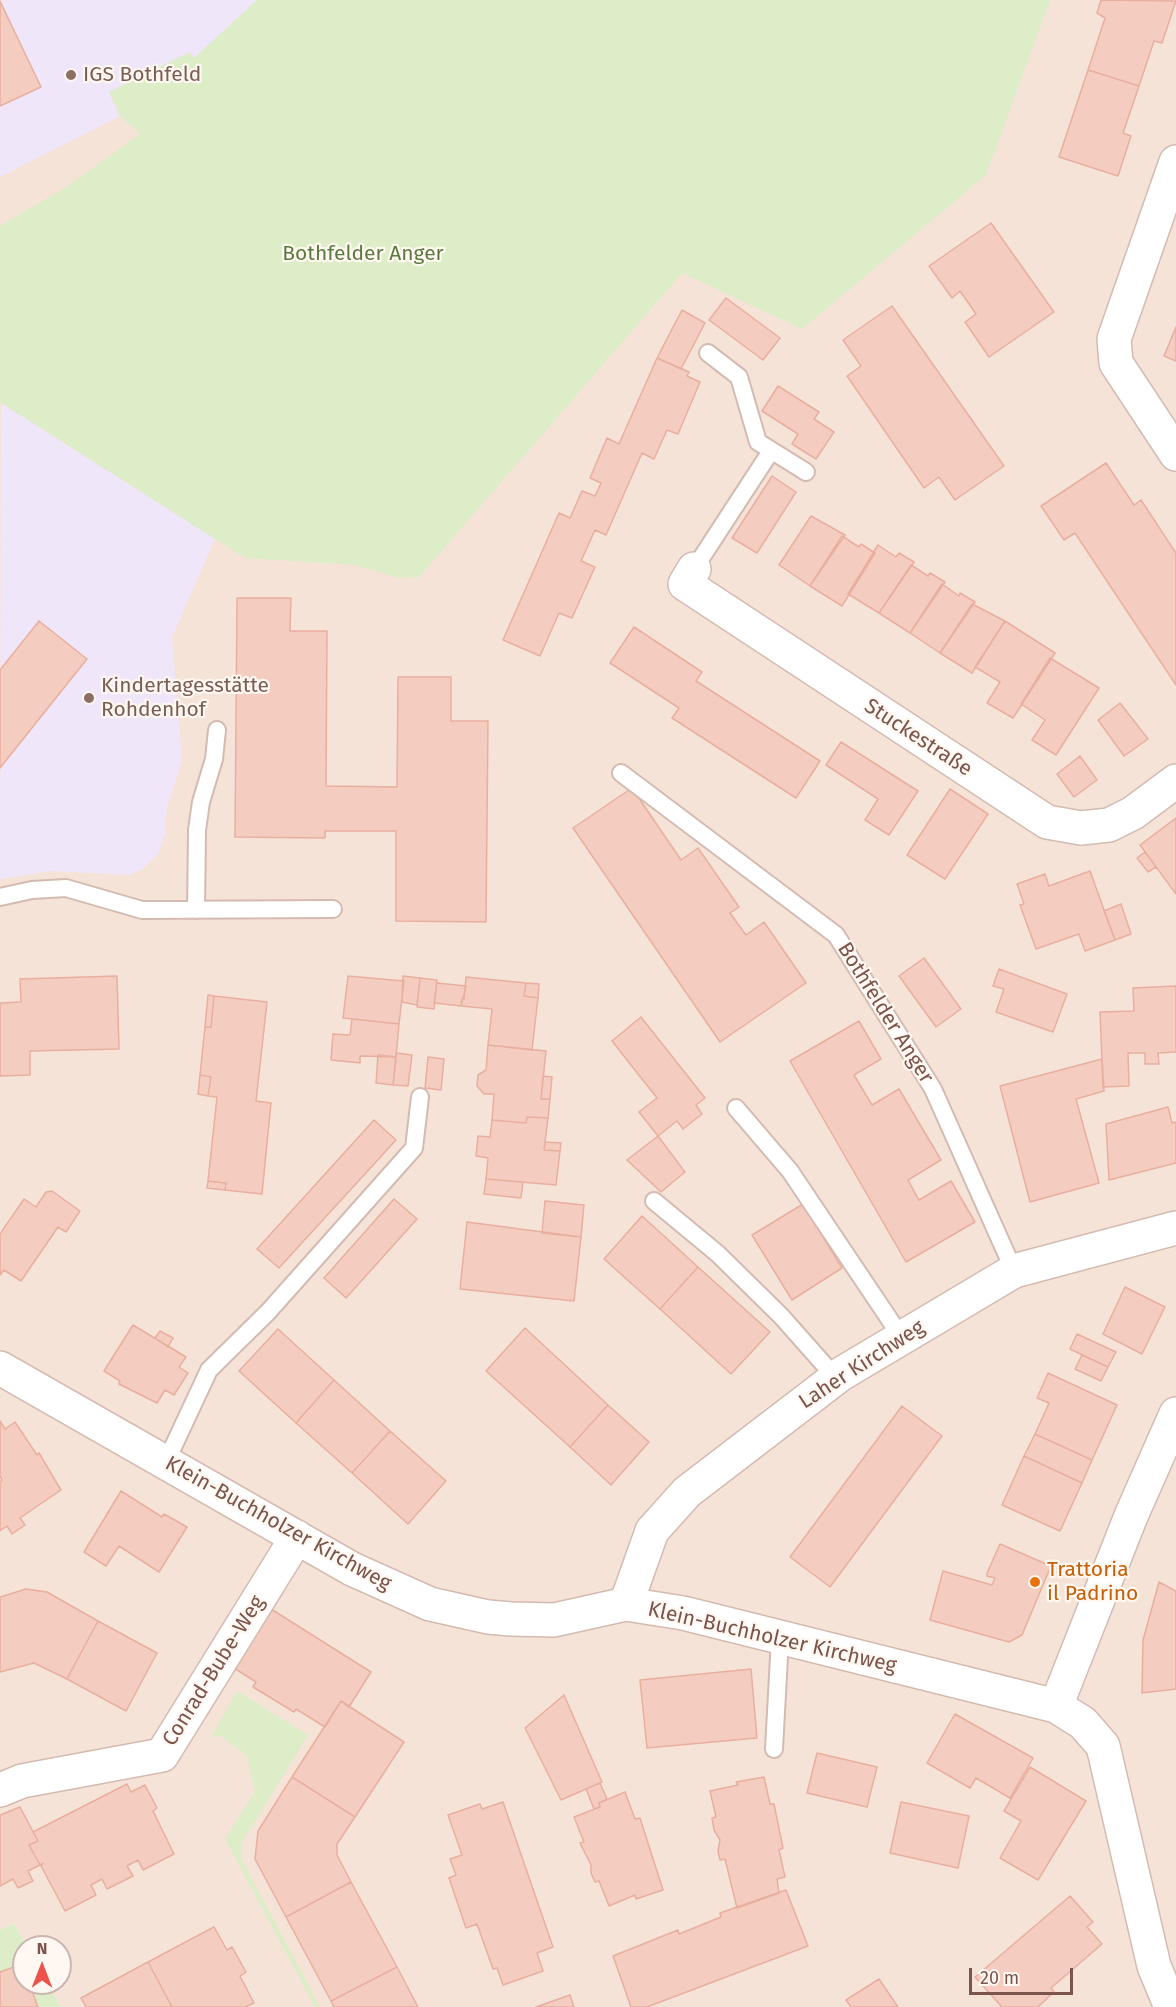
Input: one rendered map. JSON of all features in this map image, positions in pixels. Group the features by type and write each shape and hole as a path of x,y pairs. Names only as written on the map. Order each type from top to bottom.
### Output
{"street":[{"path":"1176,162 1114,339 1116,363 1176,454"},
{"name":"Stuckestraße","path":"694,569 685,585 1047,822 1081,828 1108,825 1133,813 1176,781"},
{"name":"Laher Kirchweg","path":"626,1605 652,1531 687,1492 836,1378 1014,1271 1176,1227"},
{"name":"Klein-Buchholzer Kirchweg","path":"0,1368 352,1569 430,1604 488,1617 554,1620 626,1605 683,1613 1056,1707 1083,1723 1103,1746 1154,1966 1171,2007"},
{"path":"1056,1707 1127,1526 1176,1414"},
{"name":"Conrad-Bube-Weg","path":"0,1790 22,1781 162,1755 297,1537"}],"lane":[{"path":"708,353 739,377 758,442 806,472"},
{"path":"694,569 771,451"},
{"path":"196,910 197,830 201,802 214,759 217,730"},
{"name":"Bothfelder Anger","path":"621,773 836,934 933,1089 1014,1271"},
{"path":"0,897 66,888 142,910 333,909"},
{"path":"166,1462 209,1370 274,1306 414,1148 420,1097"},
{"path":"736,1108 790,1171 902,1338"},
{"path":"654,1201 734,1269 781,1316 836,1378"},
{"path":"774,1749 780,1638"}],"shaded area":[{"path":"0,0 1176,0 1176,2007 61,2007 54,1995 72,1995 72,1935 20,1935 14,1923 0,1930"},
{"name":"IGS Bothfeld","path":"0,0 257,0 194,59 190,53 109,92 120,116 0,177"},
{"name":"Kindertagesstätte Rohdenhof","path":"1,403 215,539 172,637 182,760 167,808 165,834 158,855 141,870 128,875 51,871 0,879"}],"green space":[{"name":"Bothfelder Anger","path":"257,0 1050,0 986,175 802,329 682,273 419,577 398,578 355,565 245,558 0,402 0,226 66,187 140,134 120,116 109,92 190,52 194,58"},
{"path":"237,1691 308,1735 241,1844 242,1860 320,2007 315,2007 225,1839 255,1792 247,1756 221,1736 211,1737"},
{"path":"14,1923 20,1935 12,1935 12,1967 0,1972 0,1930"},
{"path":"34,1995 54,1995 61,2007 38,2007"}],"building":[{"path":"1101,0 1176,1 1162,43 1154,41 1139,86 1088,70 1105,18 1097,13"},
{"path":"0,1 41,87 0,106"},
{"path":"1088,70 1139,86 1123,133 1131,136 1118,176 1059,157"},
{"path":"991,223 1054,312 989,357 965,322 976,314 960,291 952,298 929,266"},
{"path":"726,298 780,338 763,360 709,320"},
{"path":"892,306 1004,466 955,500 939,477 924,488 847,376 861,366 843,340"},
{"path":"682,310 705,323 681,369 657,358"},
{"path":"1176,327 1176,361 1164,356"},
{"path":"657,358 689,372 687,376 700,382 678,434 667,430 654,459 642,453 606,535 595,530 581,561 595,567 572,618 559,613 540,656 503,640 559,513 570,518 582,491 595,496 601,483 590,478 607,438 619,444"},
{"path":"778,386 819,412 814,419 834,432 816,459 792,444 798,434 762,411"},
{"path":"1106,463 1134,505 1141,500 1176,553 1176,685 1075,533 1064,540 1041,506"},
{"path":"772,476 796,492 757,553 732,538"},
{"path":"811,516 845,535 810,586 779,565"},
{"path":"842,536 859,547 861,544 875,553 842,606 810,586"},
{"path":"878,545 896,557 899,553 914,562 879,613 848,594"},
{"path":"911,565 928,576 930,573 945,582 910,633 879,613"},
{"path":"942,584 959,596 960,593 975,602 940,653 910,633"},
{"path":"237,598 291,598 290,631 327,631 326,786 397,787 398,677 451,677 451,721 488,721 486,922 396,921 396,831 325,831 325,838 235,837"},
{"path":"972,604 1005,621 972,673 940,653"},
{"path":"39,621 87,659 0,768 0,670"},
{"path":"1005,621 1055,653 1013,718 987,703 1000,682 975,667"},
{"path":"634,627 702,672 696,681 820,761 796,798 672,718 679,708 610,663"},
{"path":"1050,658 1099,688 1056,755 1032,740 1045,720 1021,704"},
{"path":"1120,703 1148,739 1124,756 1098,720"},
{"path":"841,742 918,791 889,835 865,820 878,799 826,765"},
{"path":"1080,756 1097,780 1074,797 1057,774"},
{"path":"632,788 681,860 698,848 739,907 730,913 746,935 764,922 806,983 720,1042 573,828"},
{"path":"950,789 988,814 945,879 907,855"},
{"path":"1176,818 1176,894 1140,845"},
{"path":"1145,852 1156,867 1148,872 1137,858"},
{"path":"1090,871 1115,940 1085,951 1079,934 1036,949 1020,905 1024,904 1017,884 1045,874 1049,886"},
{"path":"1121,904 1131,934 1115,940 1104,911"},
{"path":"924,958 961,1009 936,1027 899,976"},
{"path":"999,969 1067,994 1053,1032 996,1012 1004,989 993,986"},
{"path":"117,976 119,1049 30,1051 30,1075 0,1076 0,1003 21,1002 20,979"},
{"path":"348,976 404,981 399,1024 343,1018"},
{"path":"403,976 420,978 417,1005 402,1002"},
{"path":"466,977 526,983 524,996 538,998 532,1050 488,1045 492,1009 461,1006"},
{"path":"420,978 437,980 434,1009 417,1007"},
{"path":"437,983 466,986 461,1006 434,1003"},
{"path":"526,983 539,984 538,998 524,996"},
{"path":"1176,986 1176,1052 1158,1053 1159,1064 1145,1064 1145,1053 1128,1053 1129,1086 1103,1087 1100,1012 1134,1011 1133,988"},
{"path":"208,995 214,996 211,1027 205,1027"},
{"path":"214,996 267,1002 256,1101 271,1103 262,1194 225,1190 226,1183 208,1181 217,1097 208,1096 211,1077 200,1075 205,1027 211,1027"},
{"path":"641,1017 705,1098 696,1105 702,1114 683,1129 677,1121 658,1136 639,1112 657,1098 612,1041"},
{"path":"352,1019 399,1024 396,1057 360,1056 360,1063 331,1060 333,1034 350,1035"},
{"path":"859,1021 881,1059 854,1075 872,1105 899,1089 941,1160 908,1180 919,1200 951,1181 975,1222 906,1262 790,1061"},
{"path":"488,1045 546,1051 541,1099 550,1099 548,1118 527,1117 526,1123 492,1120 494,1094 484,1094 477,1086 478,1075 486,1070"},
{"path":"396,1053 412,1055 408,1086 393,1085"},
{"path":"378,1055 396,1057 393,1085 376,1083"},
{"path":"428,1057 444,1059 441,1090 425,1088"},
{"path":"1102,1059 1104,1091 1076,1099 1099,1183 1030,1202 1000,1086"},
{"path":"200,1075 211,1077 208,1096 198,1094"},
{"path":"543,1076 552,1077 550,1099 541,1099"},
{"path":"1168,1107 1172,1123 1176,1122 1176,1163 1109,1180 1106,1124"},
{"path":"527,1117 548,1118 544,1150 560,1151 556,1185 486,1179 488,1158 476,1156 478,1136 490,1137 492,1120 526,1123"},
{"path":"374,1120 396,1140 279,1268 257,1249"},
{"path":"658,1136 685,1172 661,1192 627,1160"},
{"path":"545,1142 561,1143 560,1151 544,1150"},
{"path":"486,1179 523,1182 521,1198 484,1194"},
{"path":"208,1181 226,1183 225,1190 207,1188"},
{"path":"52,1191 80,1211 66,1232 58,1227 21,1281 4,1270 0,1275 0,1234 24,1199 36,1207 46,1192"},
{"path":"394,1199 417,1219 346,1298 324,1278"},
{"path":"545,1201 584,1205 581,1237 542,1233"},
{"path":"803,1204 842,1268 792,1300 752,1235"},
{"path":"642,1216 698,1267 660,1309 604,1259"},
{"path":"467,1222 581,1237 574,1301 460,1289"},
{"path":"698,1267 770,1332 731,1374 660,1309"},
{"path":"1125,1287 1165,1307 1142,1354 1103,1334"},
{"path":"133,1325 186,1357 179,1367 188,1373 174,1395 165,1390 157,1403 119,1384 120,1381 104,1371"},
{"path":"525,1328 608,1405 570,1447 486,1371"},
{"path":"278,1329 334,1380 296,1423 239,1371"},
{"path":"160,1331 173,1338 168,1347 155,1338"},
{"path":"1077,1334 1116,1352 1108,1367 1070,1349"},
{"path":"1082,1355 1108,1367 1101,1381 1075,1369"},
{"path":"1048,1373 1117,1405 1092,1460 1035,1434 1049,1403 1037,1398"},
{"path":"334,1380 390,1431 352,1473 296,1423"},
{"path":"608,1405 649,1442 611,1485 570,1447"},
{"path":"902,1406 942,1436 830,1587 790,1557"},
{"path":"0,1421 5,1429 15,1422 37,1455 39,1453 61,1490 20,1518 25,1525 12,1534 7,1526 0,1531 0,1482 2,1480 0,1476"},
{"path":"390,1431 446,1481 408,1524 352,1473"},
{"path":"1035,1434 1092,1460 1082,1483 1024,1456"},
{"path":"1024,1456 1082,1483 1060,1531 1002,1505"},
{"path":"121,1491 162,1517 164,1514 187,1527 159,1572 119,1546 106,1566 84,1552"},
{"path":"1000,1544 1051,1566 1022,1635 1009,1642 930,1620 943,1571 992,1585 995,1578 987,1576 987,1573"},
{"path":"1159,1582 1176,1591 1176,1689 1142,1693 1143,1640"},
{"path":"26,1589 47,1592 98,1621 67,1679 34,1663 0,1672 0,1597"},
{"path":"271,1609 371,1672 349,1707 341,1701 325,1727 296,1709 294,1712 253,1687 256,1682 234,1668"},
{"path":"98,1621 157,1653 126,1711 67,1679"},
{"path":"751,1669 757,1738 647,1748 640,1680"},
{"path":"564,1695 602,1782 561,1800 525,1728"},
{"path":"341,1701 404,1742 355,1817 292,1777"},
{"path":"955,1714 1033,1758 1010,1798 976,1778 970,1788 927,1763"},
{"path":"817,1753 877,1767 867,1807 807,1793"},
{"path":"1030,1767 1086,1801 1038,1880 1000,1858 1021,1821 1004,1811"},
{"path":"292,1777 355,1817 337,1844 337,1855 351,1882 286,1917 255,1859 258,1831"},
{"path":"764,1777 770,1804 774,1804 783,1848 779,1850 785,1877 777,1879 779,1893 737,1908 725,1859 720,1860 718,1851 720,1840 714,1830 712,1818 716,1817 710,1791 738,1785 736,1782"},
{"path":"600,1783 607,1799 599,1803 600,1807 594,1809 586,1789"},
{"path":"127,1784 131,1792 145,1785 157,1808 153,1811 174,1854 143,1870 138,1860 127,1866 133,1876 107,1889 102,1879 91,1885 96,1895 65,1911 41,1866 43,1863 40,1865 29,1845 38,1841 33,1832"},
{"path":"625,1792 635,1819 640,1818 663,1890 636,1899 635,1895 609,1906 599,1881 595,1882 591,1873 591,1865 580,1843 584,1842 574,1817 600,1807 599,1803"},
{"path":"503,1802 553,1947 537,1953 543,1971 503,1985 497,1968 493,1969 477,1924 466,1928 449,1878 456,1875 450,1859 462,1855 448,1815 480,1804 482,1809"},
{"path":"901,1802 969,1816 958,1868 890,1853"},
{"path":"20,1807 38,1841 29,1845 40,1865 28,1871 33,1881 18,1888 13,1879 0,1886 0,1815"},
{"path":"351,1882 397,1967 331,2001 286,1917"},
{"path":"786,1890 808,1946 647,2007 631,2007 613,1956 678,1930 679,1934 721,1917 720,1913"},
{"path":"1070,1896 1093,1922 1087,1927 1102,1944 1051,1988 1054,1992 1038,2007 1002,2007 975,1977"},
{"path":"214,1927 227,1950 232,1947 246,1972 240,1976 254,2003 245,2007 172,2007 148,1962"},
{"path":"148,1962 172,2007 86,2007 81,1998"},
{"path":"397,1967 418,2007 334,2007 331,2001"},
{"path":"12,1968 12,1995 34,1995 38,2007 0,2007 0,1972"},
{"path":"879,1979 898,2007 851,2007 846,2000"},
{"path":"570,1995 574,2007 536,2007"}],"place":[{"name":"IGS Bothfeld","path":"71,75"},
{"name":"Kindertagesstätte Rohdenhof","path":"89,698"},
{"name":"Trattoria il Padrino","path":"1035,1582"}]}
